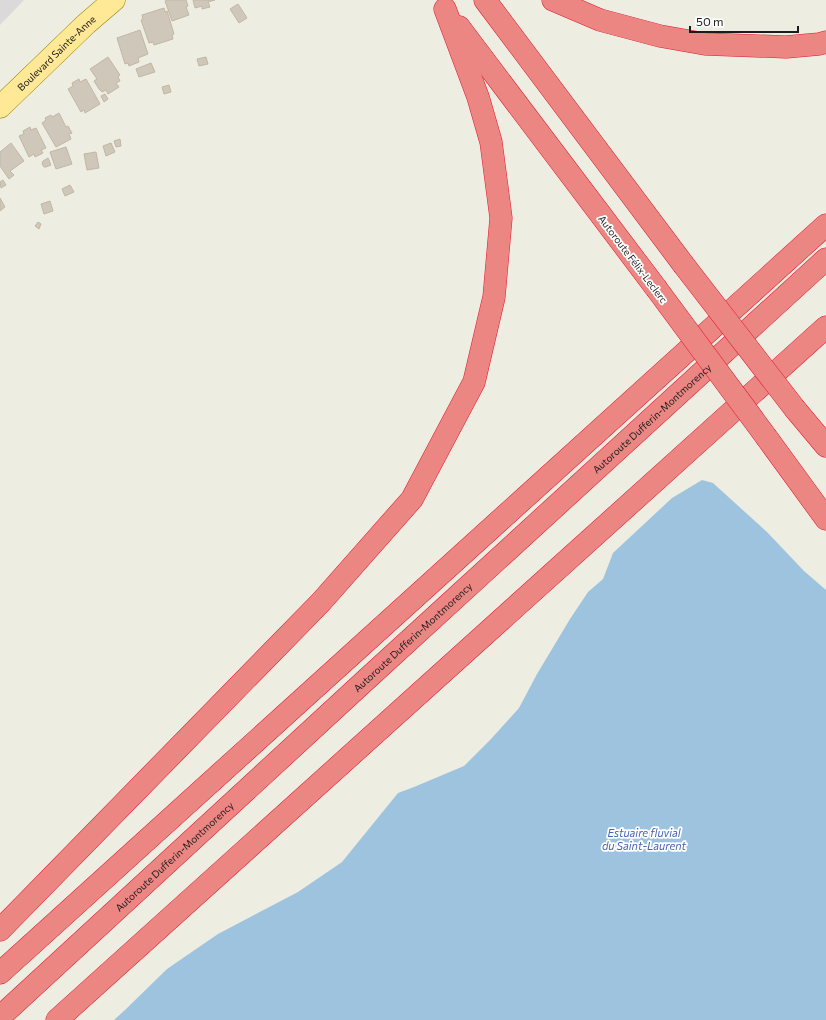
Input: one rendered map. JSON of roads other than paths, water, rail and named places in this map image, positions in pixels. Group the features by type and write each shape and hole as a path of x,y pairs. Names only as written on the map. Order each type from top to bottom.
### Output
{"highway":[{"path":"485,0 683,264 795,409 826,446"},
{"path":"553,0 600,20 660,36 705,44 786,47 826,42"},
{"path":"0,930 321,602 412,499 474,382 494,297 500,218 491,142 478,97 441,4"},
{"name":"Autoroute Félix-Leclerc","path":"441,4 656,288 826,519"},
{"path":"0,974 826,225"},
{"name":"Autoroute Dufferin-Montmorency","path":"0,1017 826,259"},
{"path":"57,1020 826,326"}],"main road":[{"name":"Boulevard Sainte-Anne","path":"0,107 86,24 114,0"}],"water":[{"name":"Estuaire fluvial du Saint-Laurent","path":"702,480 713,483 767,532 804,571 826,590 826,1020 114,1020 167,969 218,934 298,892 342,862 398,793 464,766 519,708 537,674 570,619 588,592 603,579 613,553 672,498"}]}
